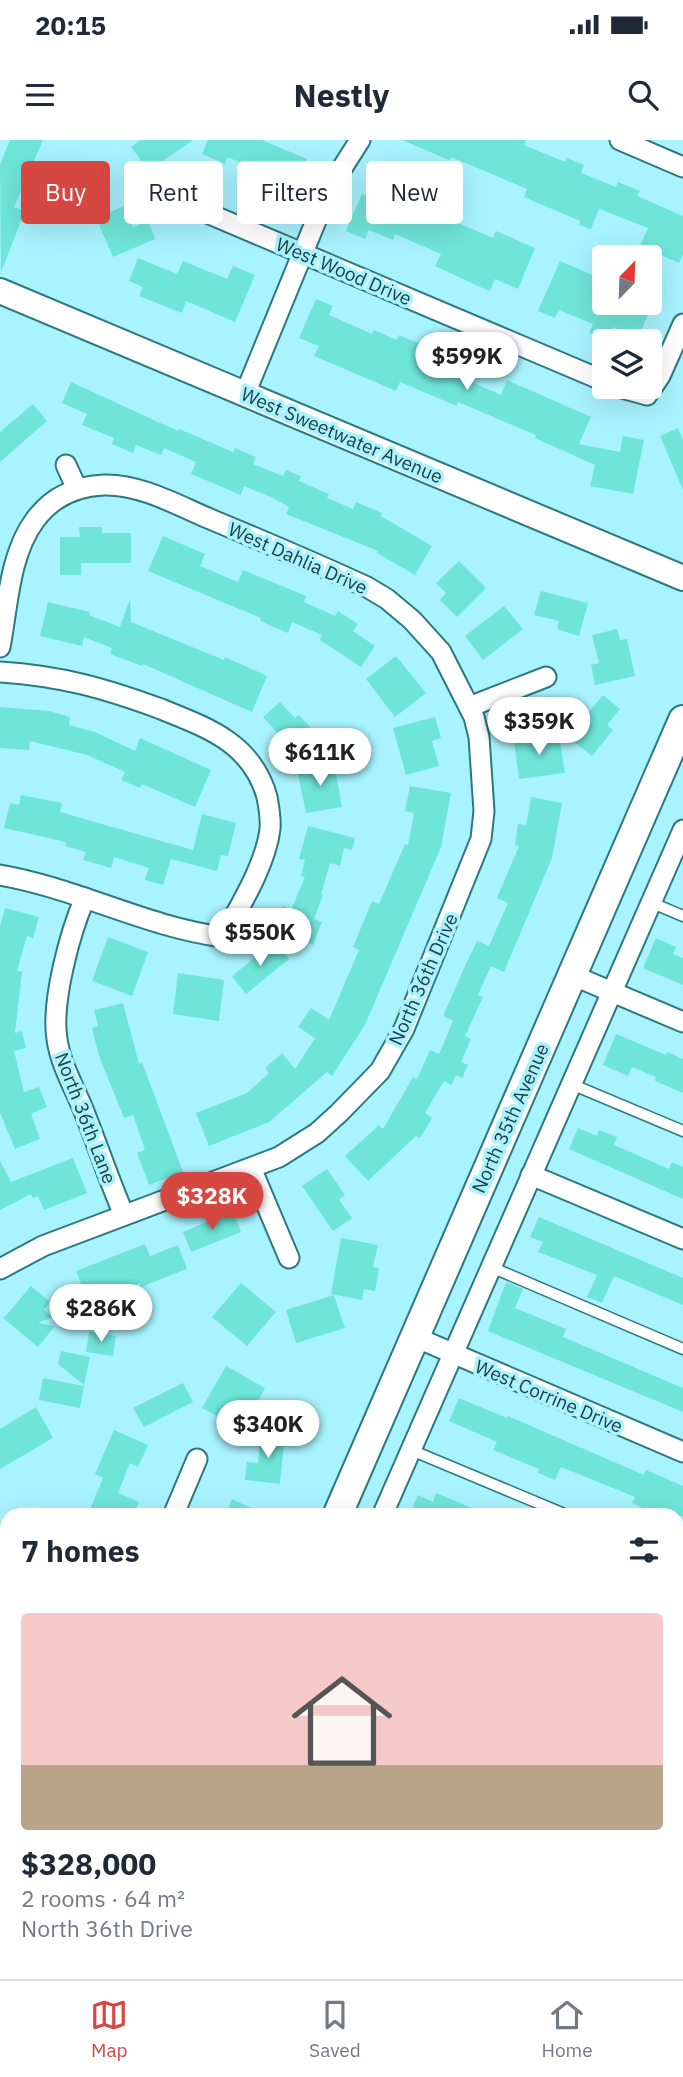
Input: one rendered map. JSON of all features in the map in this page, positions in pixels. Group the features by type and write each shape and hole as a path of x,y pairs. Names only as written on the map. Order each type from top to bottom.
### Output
{"main road":[{"name":"North 35th Avenue","path":"341,1508 683,720"}],"street":[{"path":"245,394 332,184 360,140"},
{"path":"620,140 683,167"},
{"name":"West Wood Drive","path":"223,220 592,376"},
{"name":"West Sweetwater Avenue","path":"0,291 683,578"},
{"path":"662,371 683,324"},
{"path":"66,465 77,489"},
{"name":"West Dahlia Drive","path":"0,648 17,557 23,539 35,520 51,501 77,489 105,485 152,494 367,587 387,599 412,620 441,652 469,707"},
{"path":"0,672 43,675 112,691 223,736 253,764 264,786 270,809 270,828 258,868 223,937 193,933 38,883 0,875"},
{"path":"469,707 546,677"},
{"name":"North 36th Drive","path":"0,1269 43,1246 279,1157 317,1133 380,1071 404,1029 481,839 484,811 479,737 469,707"},
{"path":"386,1508 683,830"},
{"name":"North 36th Lane","path":"85,898 65,964 58,1005 57,1039 68,1074 124,1215"},
{"path":"572,975 683,1022"},
{"path":"251,1168 289,1258"},
{"path":"531,1175 683,1239"},
{"name":"West Corrine Drive","path":"415,1338 683,1452"},
{"path":"176,1508 197,1459"}],"lane":[{"path":"650,902 683,916"},
{"path":"571,1083 683,1131"},
{"path":"491,1267 683,1349"},
{"path":"411,1450 550,1508"}],"building":[{"path":"10,140 43,140 34,161 21,161 21,191 14,207 21,210 21,221 1,272 0,164"},
{"path":"141,140 193,140 165,161 142,161 131,147"},
{"path":"208,140 262,140 307,159 237,161 227,157 225,164 202,154"},
{"path":"402,140 526,140 524,145 565,162 567,158 584,165 581,173 616,187 618,182 640,191 637,196 683,216 683,254 679,263 662,256 662,245 640,245 648,228 599,209 591,229 579,225 580,221 524,197 527,189 463,161 451,157 449,160"},
{"path":"362,194 366,196 366,224 460,224 493,238 496,231 535,248 518,289 495,279 490,291 478,286 435,266 441,254 395,234 393,240 369,230 365,239 346,231 349,224 352,224 352,217"},
{"path":"124,206 124,224 132,224 133,227 149,224 155,239 113,257 99,224 110,224 110,212"},
{"path":"138,258 177,274 183,261 227,279 233,266 255,275 235,322 186,301 182,313 139,296 143,287 129,281"},
{"path":"560,261 592,275 592,315 648,315 642,329 592,329 592,334 589,333 593,324 559,310 555,318 538,311"},
{"path":"316,299 333,306 329,315 372,334 374,330 397,340 399,335 473,367 467,380 501,395 507,380 591,417 579,444 620,452 623,436 644,440 633,494 590,486 595,465 535,438 536,435 458,402 457,406 400,382 396,391 314,356 319,346 299,338"},
{"path":"71,382 178,431 179,429 233,452 235,448 256,457 253,464 283,476 286,470 301,476 299,481 329,494 327,498 353,509 356,502 382,513 381,516 432,546 415,575 377,553 378,551 286,514 289,507 273,498 244,486 241,495 191,474 196,462 164,448 161,455 136,445 133,453 112,444 114,438 82,425 87,414 62,403"},
{"path":"33,404 47,421 0,462 0,432"},
{"path":"678,428 683,440 683,490 660,436"},
{"path":"79,527 102,527 102,533 131,533 131,563 81,563 81,575 60,575 60,537 80,537"},
{"path":"163,536 205,554 200,566 238,582 243,570 306,596 304,602 335,616 338,611 358,624 353,631 375,646 361,667 320,640 322,635 292,622 288,633 260,621 261,618 148,571"},
{"path":"459,561 486,588 457,617 440,600 446,593 436,583"},
{"path":"541,591 588,603 579,636 557,629 559,621 534,615"},
{"path":"130,599 131,622 224,660 225,657 267,676 252,712 143,664 142,666 110,654 112,648 84,637 82,646 40,636 48,602 90,612 89,615 120,627"},
{"path":"504,606 523,629 483,660 465,636"},
{"path":"617,629 620,640 627,639 635,676 595,685 591,665 599,663 592,635"},
{"path":"396,656 426,693 395,717 366,679"},
{"path":"603,695 620,709 607,725 613,730 592,756 568,737"},
{"path":"280,702 295,718 299,715 321,739 300,758 263,717"},
{"path":"0,707 49,711 70,717 69,725 95,732 135,751 140,738 211,770 195,807 142,784 140,788 121,780 125,772 87,755 30,741 29,750 0,748"},
{"path":"435,717 441,738 432,741 439,766 406,775 393,728"},
{"path":"559,734 565,773 519,779 514,741"},
{"path":"334,762 342,807 306,813 297,769"},
{"path":"410,786 451,793 441,847 365,1025 332,1076 327,1072 269,1122 209,1146 196,1113 247,1093 269,1073 265,1068 282,1053 295,1069 315,1038 298,1027 311,1008 329,1020 359,950 353,947 372,901 379,904 405,844 408,845 414,813 405,811"},
{"path":"21,795 62,803 60,812 193,850 202,814 236,823 228,856 221,855 217,871 171,859 163,885 145,880 149,868 114,857 111,868 83,860 86,852 65,846 66,842 4,828 10,803 19,805"},
{"path":"531,797 562,803 552,858 504,972 491,966 478,995 483,997 465,1036 471,1039 461,1062 468,1065 462,1078 456,1075 451,1085 444,1081 425,1113 432,1118 420,1138 416,1136 368,1181 345,1156 379,1125 383,1129 413,1077 417,1079 430,1050 439,1054 453,1021 443,1016 465,966 477,941 489,946 508,903 497,898 519,846 515,845 518,824 526,825"},
{"path":"308,826 355,838 352,850 344,848 340,866 330,863 314,919 322,922 313,945 273,928 282,906 291,910 305,877 301,876 305,860 299,859"},
{"path":"5,908 39,917 33,938 27,936 17,971 22,972 15,1033 22,1031 26,1048 14,1051 24,1092 39,1087 47,1107 31,1114 40,1139 15,1149 0,1113 0,926"},
{"path":"108,937 148,952 132,996 92,981"},
{"path":"656,938 676,947 673,954 683,958 683,985 643,968"},
{"path":"274,942 289,959 246,994 232,976"},
{"path":"178,973 224,980 219,1021 173,1014"},
{"path":"123,1003 139,1064 142,1062 183,1172 149,1185 137,1153 145,1150 133,1115 124,1118 99,1056 92,1028 98,1026 94,1010"},
{"path":"616,1034 666,1055 667,1052 683,1059 683,1093 632,1067 628,1076 603,1065"},
{"path":"578,1128 597,1136 599,1130 617,1137 614,1145 669,1169 672,1162 683,1167 683,1199 569,1149"},
{"path":"73,1158 87,1193 44,1210 38,1196 33,1198 31,1194 0,1210 0,1161 11,1182"},
{"path":"327,1169 345,1195 339,1200 352,1218 333,1231 302,1186"},
{"path":"233,1211 241,1232 191,1252 183,1232"},
{"path":"539,1217 683,1278 683,1305 614,1276 602,1303 587,1297 597,1275 538,1252 543,1242 530,1237"},
{"path":"341,1238 378,1245 373,1267 379,1268 375,1291 364,1289 362,1300 331,1294"},
{"path":"145,1244 150,1256 178,1245 187,1269 141,1287 140,1283 89,1303 76,1271"},
{"path":"506,1282 523,1289 515,1308 566,1329 563,1337 683,1388 683,1412 488,1331"},
{"path":"241,1283 276,1312 247,1346 212,1317"},
{"path":"31,1286 50,1302 44,1310 53,1317 38,1323 55,1326 38,1347 2,1317 4,1318"},
{"path":"334,1295 345,1328 296,1343 286,1310"},
{"path":"89,1332 116,1336 113,1356 86,1352"},
{"path":"61,1351 90,1357 84,1385 58,1364"},
{"path":"226,1366 265,1388 242,1430 202,1408"},
{"path":"43,1378 84,1386 80,1408 39,1400"},
{"path":"183,1383 193,1402 144,1427 133,1408"},
{"path":"459,1398 507,1418 508,1416 644,1475 646,1470 683,1486 683,1508 643,1508 632,1503 635,1497 561,1467 555,1480 538,1473 539,1469 493,1450 497,1442 449,1421"},
{"path":"36,1407 53,1438 0,1469 0,1429"},
{"path":"114,1430 148,1445 138,1467 130,1463 118,1493 139,1502 136,1508 90,1508 103,1478 95,1474"},
{"path":"261,1432 285,1434 280,1484 245,1480 247,1462 258,1463"},
{"path":"436,1493 472,1508 412,1508 418,1495 433,1502"},
{"path":"232,1499 251,1508 228,1508"}]}
